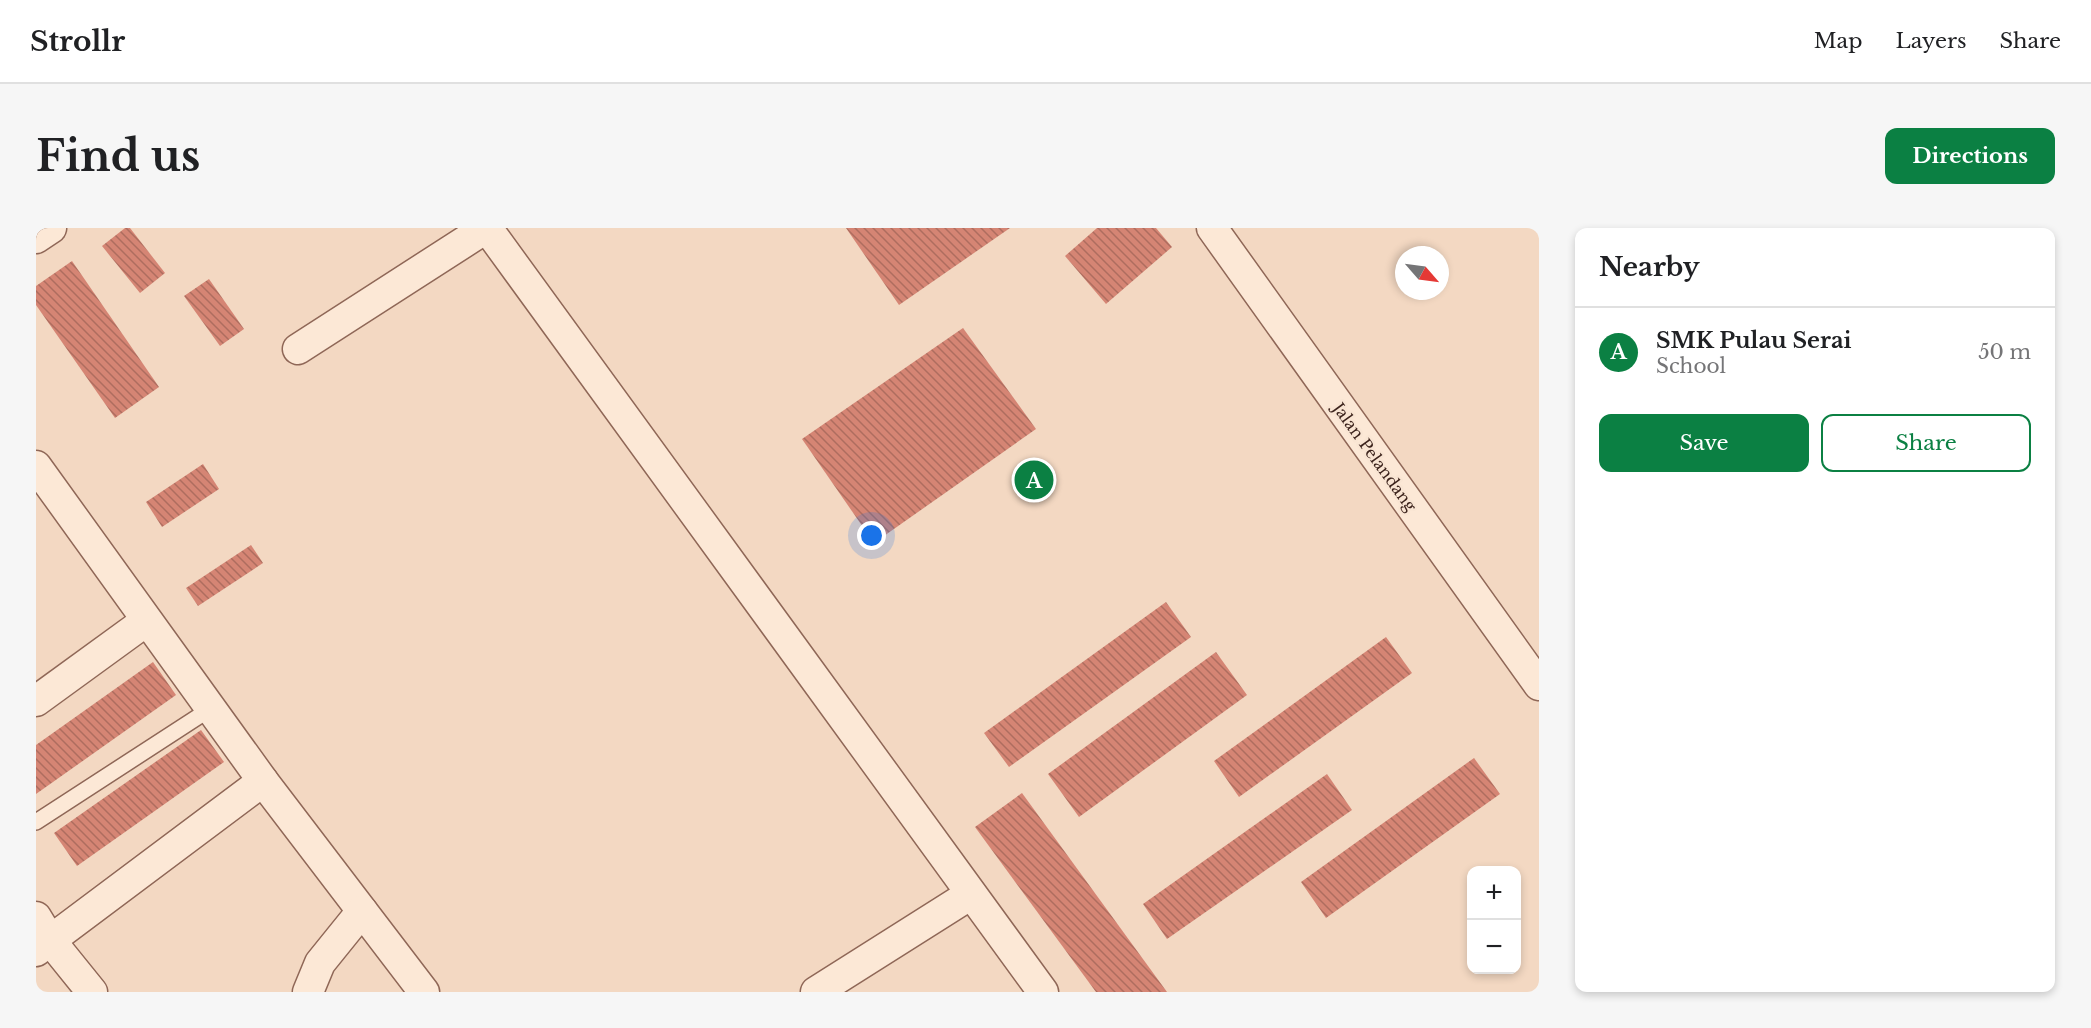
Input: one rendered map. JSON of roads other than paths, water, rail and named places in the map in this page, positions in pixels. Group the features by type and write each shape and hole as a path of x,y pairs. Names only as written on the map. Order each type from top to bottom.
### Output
{"street":[{"path":"36,238 51,228"},
{"path":"298,349 487,228 1043,992"},
{"name":"Jalan Pelandang","path":"1212,228 1539,685"},
{"path":"36,466 263,782 424,992"},
{"path":"36,701 146,621"},
{"path":"92,992 41,936 263,782"},
{"path":"816,992 972,894"},
{"path":"309,992 320,963 362,911"}],"lane":[{"path":"36,822 210,708"}],"place":[{"name":"SMK Pulau Serai","path":"1034,480"}]}
